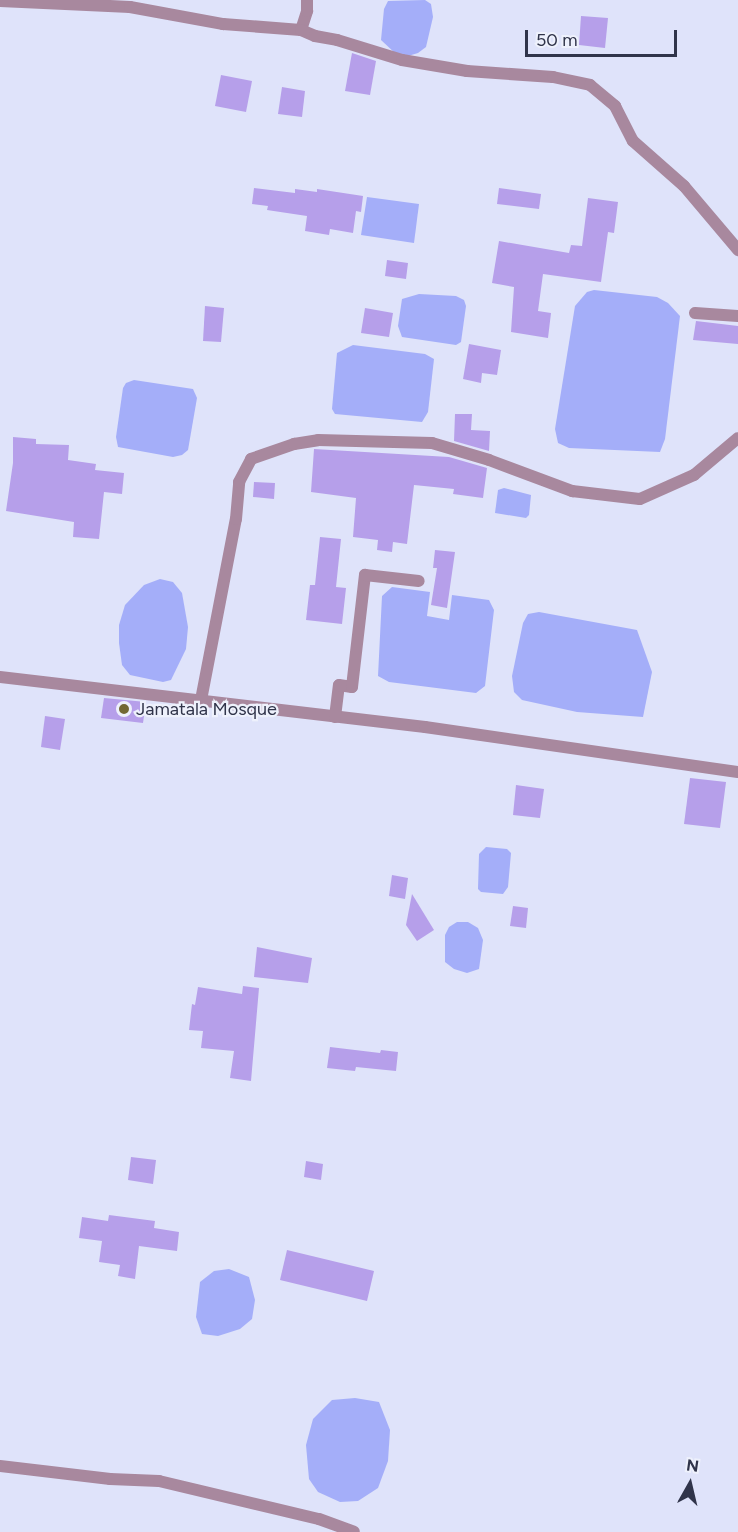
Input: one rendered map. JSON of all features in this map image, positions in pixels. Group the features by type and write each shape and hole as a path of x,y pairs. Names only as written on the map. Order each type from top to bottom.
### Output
{"street":[{"path":"301,30 307,11 307,0"},
{"path":"0,1 130,7 223,24 301,30 402,60 467,71 553,77 590,85 615,106 633,141 684,186 738,250"},
{"path":"695,313 738,316"},
{"path":"201,700 236,519 239,482 251,459 294,444 318,440 432,443 489,460 572,491 640,499 694,475 738,438"},
{"path":"335,717 339,685 352,687 365,575 419,581"},
{"path":"0,677 335,717 738,772"},
{"path":"0,1466 110,1479 159,1481 319,1519 354,1532"}],"water":[{"path":"425,0 431,4 433,17 426,47 408,56 396,54 381,40 384,9 388,1"},
{"path":"367,197 419,204 414,243 361,235"},
{"path":"594,290 657,297 668,303 680,316 665,439 660,452 569,448 558,443 555,429 575,306 587,292"},
{"path":"419,294 456,296 464,300 466,306 461,342 456,345 402,337 398,326 402,299"},
{"path":"353,345 425,354 434,359 428,412 422,422 335,414 332,409 337,353"},
{"path":"134,380 193,389 197,398 188,450 182,455 173,457 118,447 116,437 123,388 126,383"},
{"path":"504,488 531,495 529,515 526,518 495,513 498,490"},
{"path":"160,579 173,582 182,593 188,627 186,649 171,680 163,682 130,675 122,665 119,643 119,625 125,605 144,585"},
{"path":"392,587 430,592 427,616 449,620 452,595 489,600 494,610 485,686 476,693 389,682 378,676 382,596"},
{"path":"539,612 637,630 652,672 643,717 577,712 522,700 514,692 512,676 523,623 528,614"},
{"path":"486,847 507,849 511,853 508,887 503,894 481,892 478,889 479,854"},
{"path":"457,922 468,922 478,928 483,940 479,969 467,973 454,969 445,962 445,935 449,927"},
{"path":"229,1269 249,1277 255,1300 252,1319 240,1329 218,1336 202,1334 196,1317 200,1282 214,1271"},
{"path":"355,1398 379,1402 390,1430 388,1461 378,1488 358,1501 340,1502 318,1492 309,1479 306,1445 313,1419 332,1400"}],"building":[{"path":"581,16 608,18 605,48 579,45"},
{"path":"352,53 376,61 370,95 345,91"},
{"path":"221,75 252,81 246,112 215,106"},
{"path":"282,87 305,91 302,117 278,114"},
{"path":"254,188 295,193 295,189 317,192 317,189 363,196 361,212 356,211 353,233 330,229 329,235 305,231 307,216 267,210 268,206 252,204"},
{"path":"499,188 541,194 539,209 497,204"},
{"path":"588,198 618,202 614,233 608,232 601,282 543,274 538,311 551,313 548,338 511,332 514,287 492,283 499,241 569,253 571,245 582,246"},
{"path":"387,260 408,263 406,279 385,276"},
{"path":"205,306 224,308 221,342 203,341"},
{"path":"365,308 393,313 389,337 361,333"},
{"path":"696,321 738,326 738,344 693,340"},
{"path":"469,344 501,350 497,375 482,373 481,383 463,379"},
{"path":"455,414 472,414 471,430 490,431 489,451 454,441"},
{"path":"13,437 36,439 36,444 69,445 68,460 96,464 95,470 124,473 122,494 104,492 99,539 73,537 74,522 6,511 13,463"},
{"path":"314,449 449,457 487,468 483,498 453,494 454,489 414,485 407,544 393,542 392,552 377,550 378,540 353,537 356,498 311,492"},
{"path":"254,482 275,483 274,499 253,497"},
{"path":"320,537 341,539 336,587 346,588 342,624 306,620 310,585 315,585"},
{"path":"435,550 455,552 447,608 431,605 437,568 433,568"},
{"name":"Jamatala Mosque","path":"104,698 146,702 143,723 101,718"},
{"path":"45,716 65,719 60,750 41,747"},
{"path":"690,778 726,782 720,828 684,824"},
{"path":"516,785 544,789 540,818 513,815"},
{"path":"392,875 408,878 405,899 389,896"},
{"path":"412,894 434,930 417,941 406,925"},
{"path":"513,906 528,908 526,928 510,926"},
{"path":"257,947 312,958 308,983 254,977"},
{"path":"243,986 259,988 251,1081 230,1078 234,1051 201,1048 203,1031 189,1030 192,1004 195,1005 198,987 242,994"},
{"path":"330,1047 380,1053 381,1050 398,1052 396,1071 356,1067 355,1071 327,1068"},
{"path":"131,1157 156,1160 153,1184 128,1180"},
{"path":"306,1161 323,1164 321,1180 304,1177"},
{"path":"109,1215 155,1221 154,1228 179,1232 177,1251 139,1246 135,1279 118,1276 120,1265 99,1262 102,1241 79,1238 82,1217 108,1221"},
{"path":"287,1250 374,1271 367,1301 280,1280"}],"place":[{"name":"Jamatala Mosque","path":"124,709"}]}
